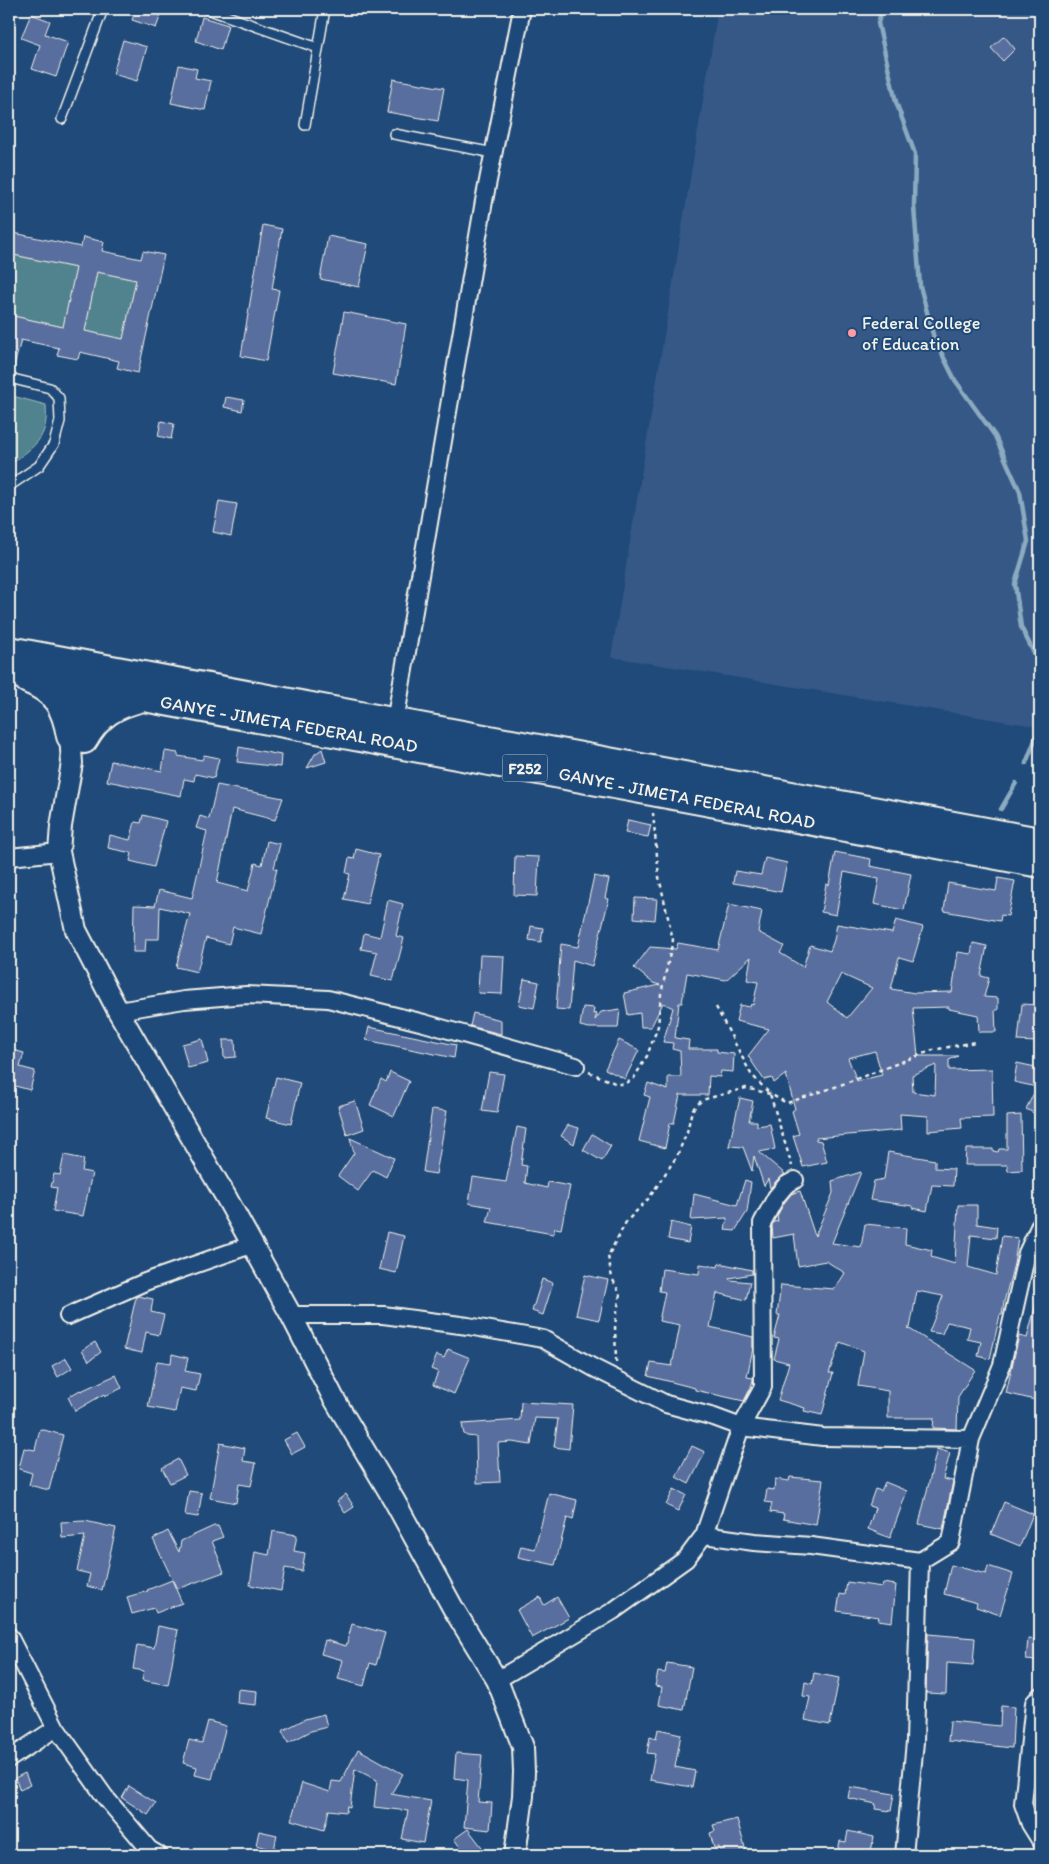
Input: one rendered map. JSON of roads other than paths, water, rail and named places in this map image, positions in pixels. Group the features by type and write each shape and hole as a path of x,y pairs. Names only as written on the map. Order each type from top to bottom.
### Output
{"main road":[{"name":"GANYE - JIMETA FEDERAL ROAD","path":"9,650 144,698 1040,841"},
{"name":"GANYE - JIMETA FEDERAL ROAD","path":"9,673 86,676 395,722 557,763 652,791 1040,864"},
{"path":"9,673 42,685 53,695 64,711 77,738 116,706 144,698"}],"street":[{"path":"395,722 494,153 522,9"},
{"path":"86,676 61,826 59,852 76,930 118,1012 226,1197 291,1315 332,1397 394,1500 453,1608 497,1680 523,1747 523,1788 514,1855"},
{"path":"9,856 59,852"},
{"path":"118,1012 184,1000 246,995 328,999 424,1023 576,1066"},
{"path":"497,1680 613,1611 686,1559 704,1535 742,1427 763,1387 762,1224 776,1197 786,1185 795,1180"},
{"path":"704,1535 754,1542 811,1546 920,1561 951,1542 971,1439 1002,1365 1027,1254 1040,1225"},
{"path":"68,1316 145,1282 251,1245"},
{"path":"291,1315 382,1315 468,1326 543,1339 617,1381 666,1404 714,1416 742,1427 823,1437 971,1439"},
{"path":"904,1855 915,1742 920,1561"},
{"path":"9,1636 56,1728 105,1797 150,1853"},
{"path":"1040,1696 1034,1703 1023,1804 1030,1824 1040,1840"},
{"path":"9,1759 56,1728"}],"lane":[{"path":"62,119 104,9"},
{"path":"207,9 318,48"},
{"path":"305,125 325,9"},
{"path":"394,134 494,153"},
{"path":"9,378 50,388 59,398 60,421 54,444 39,466 9,486"}],"waterway":[{"path":"882,9 878,23 896,102 915,154 914,206 920,286 934,338 955,380 995,436 1020,492 1028,541 1015,584 1021,627 1040,665"},
{"path":"1026,763 1040,727"},
{"path":"1001,809 1016,783"}],"place":[{"name":"Federal College of Education","path":"852,333"}]}
